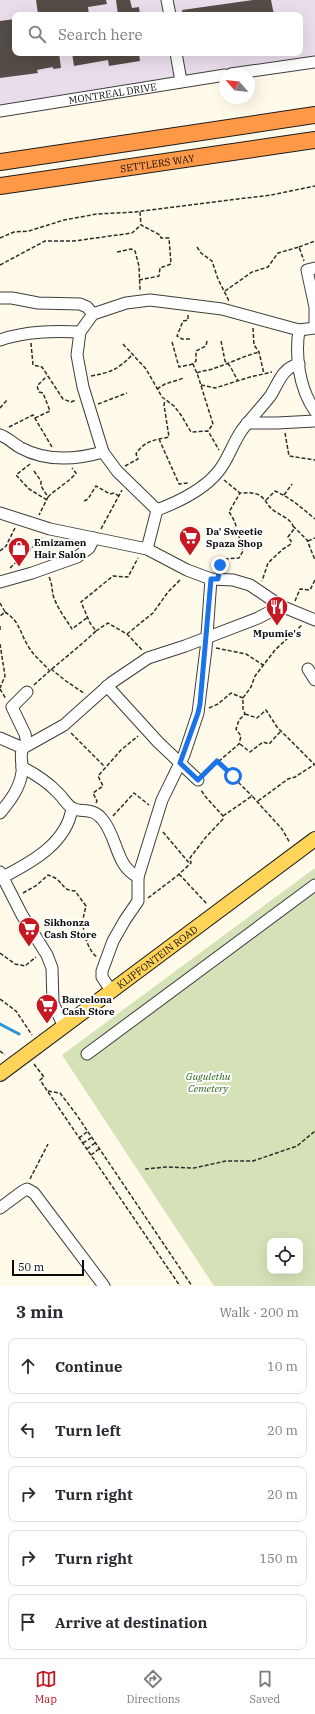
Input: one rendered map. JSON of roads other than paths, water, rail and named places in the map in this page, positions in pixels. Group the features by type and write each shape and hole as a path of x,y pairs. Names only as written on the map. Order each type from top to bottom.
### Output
{"highway":[{"path":"0,162 315,115"},
{"name":"SETTLERS WAY","path":"0,186 315,140"}],"main road":[{"name":"KLIPFONTEIN ROAD","path":"0,1074 112,992 315,839"}],"street":[{"path":"167,0 169,12"},
{"path":"177,56 181,82"},
{"path":"255,71 315,62"},
{"name":"MONTREAL DRIVE","path":"0,111 219,76"},
{"path":"311,269 315,307 315,324"},
{"path":"0,298 12,298 38,303 80,304 85,306 93,314"},
{"path":"157,510 117,471 103,452 87,402 77,355 80,332 93,314 114,306 139,300 164,301 230,310 299,330 315,328"},
{"path":"299,330 297,345 299,364 305,390 315,411"},
{"path":"0,340 29,333 53,331 80,332"},
{"path":"144,548 157,510 180,500 200,488 217,474 241,431 270,396 284,372 299,364"},
{"path":"247,423 315,421"},
{"path":"0,434 12,443 32,453 52,458 88,456 103,452"},
{"path":"0,513 50,529 144,548 187,570 215,579 233,580 250,585 287,608 312,619"},
{"path":"3,578 45,569 77,557 89,548 94,538"},
{"path":"112,992 102,977 102,972 113,941 138,901 138,877 162,800 180,763 198,713 215,579"},
{"path":"0,738 25,746 64,725 107,686 148,658 287,608"},
{"path":"308,669 315,680"},
{"path":"107,686 147,728 158,742 198,780"},
{"path":"0,813 16,791 22,767 21,753 25,746 26,734 12,707 27,692"},
{"path":"22,767 33,772 51,786 72,808 97,814 105,822 122,863 131,874 138,877"},
{"path":"64,1027 53,1002 51,964 44,948 22,915 2,875 30,862 45,852 65,831 72,808"},
{"path":"87,1054 315,885"},
{"path":"0,1208 27,1187 36,1194 104,1286"}],"waterway":[{"path":"0,1024 19,1034"}],"place":[{"name":"Da' Sweetie Spaza Shop","path":"190,556"},
{"name":"Emizamen Hair Salon","path":"19,568"},
{"name":"Mpumie's","path":"277,626"},
{"name":"Sikhonza Cash Store","path":"29,948"},
{"name":"Barcelona Cash Store","path":"47,1024"}],"park label":[{"name":"Gugulethu Cemetery","path":"208,1082"}]}
